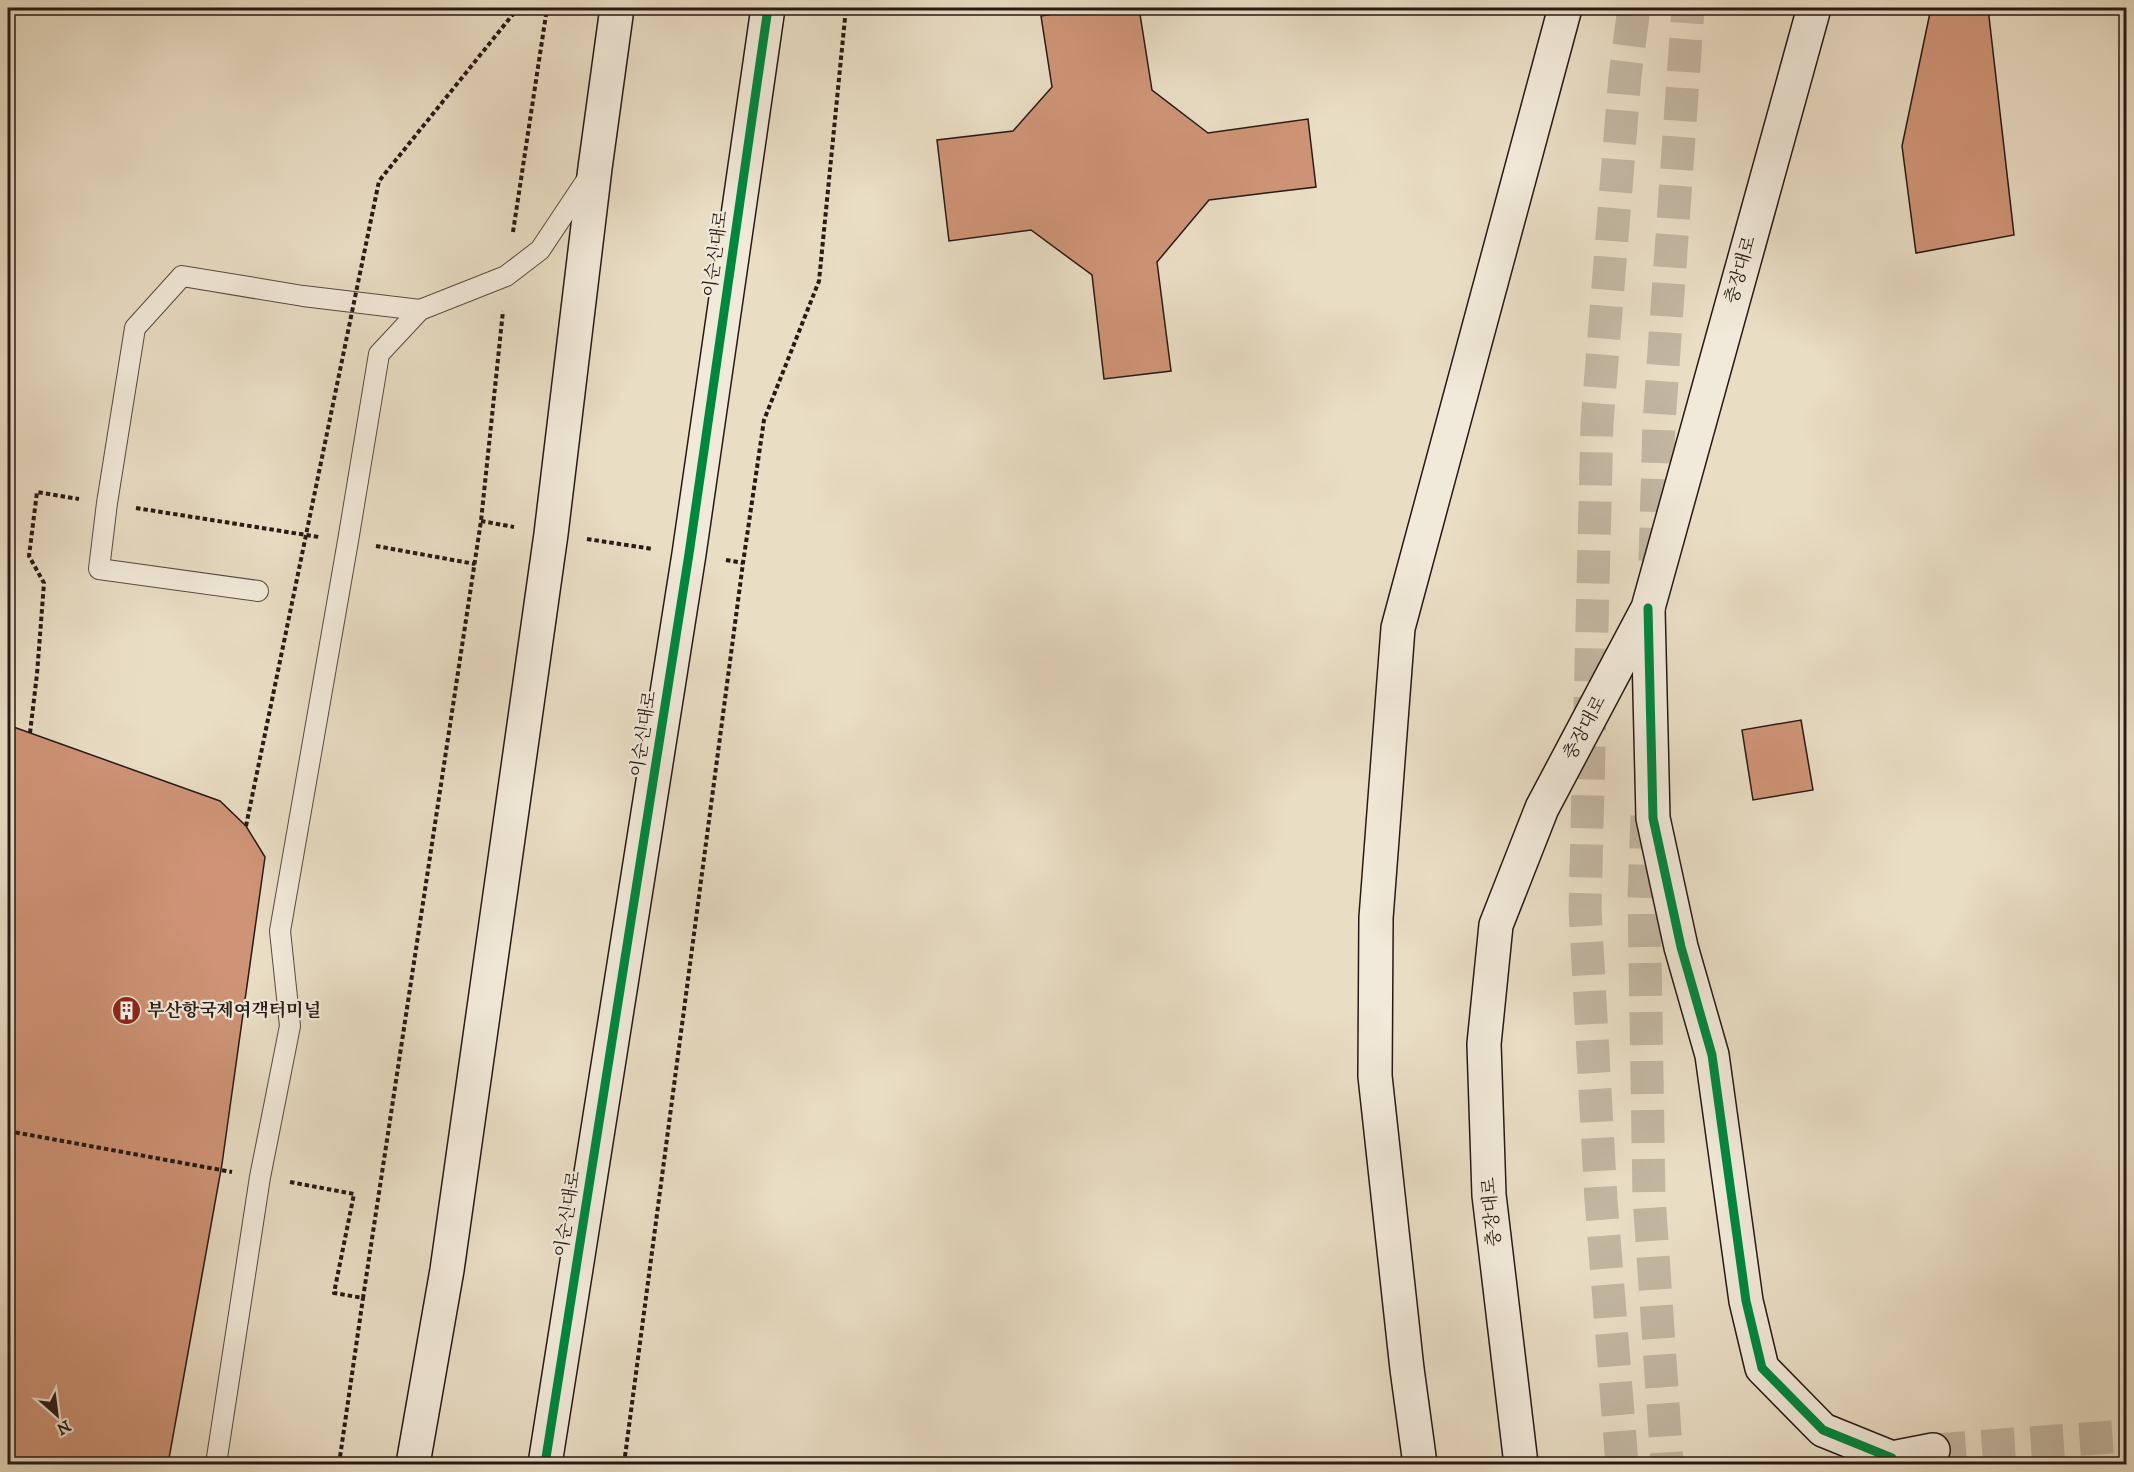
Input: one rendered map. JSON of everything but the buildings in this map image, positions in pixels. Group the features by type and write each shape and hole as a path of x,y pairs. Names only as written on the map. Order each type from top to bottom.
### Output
{"street":[{"path":"413,1464 447,1270 551,534 595,168 617,8"},
{"name":"이순신대로","path":"545,1464 689,554 768,8"},
{"path":"1420,1464 1407,1370 1375,1076 1376,918 1398,628 1565,8"},
{"name":"충장대로","path":"1521,1464 1489,1195 1484,1044 1496,925 1542,808 1648,608 1814,8"},
{"path":"1648,608 1653,819 1681,947 1712,1055 1746,1301 1762,1368 1823,1430 1886,1461 1933,1450"}],"lane":[{"path":"216,1464 260,1177 290,1026 280,931 379,354 420,310 506,276 540,250 595,168"},
{"path":"258,591 99,569 107,503 135,328 182,276 303,296 420,310"}],"path":[{"path":"246,826 379,181 518,8"},
{"path":"339,1464 482,521 506,276 547,8"},
{"path":"624,1464 743,563 764,420 819,281 846,8"},
{"path":"30,733 44,583 29,556 37,492 348,541 475,564"},
{"path":"482,521 551,534 743,563"},
{"path":"8,1131 354,1194 334,1293 363,1298"}],"tunnel":[{"path":"1622,1464 1601,1200 1585,909 1597,423 1625,76 1634,8"},
{"path":"1655,561 1659,423 1688,8"},
{"path":"1647,816 1644,898 1649,1196 1667,1464"},
{"path":"1933,1450 2126,1436"}],"cycle path":[{"path":"545,1464 689,554 768,8"},
{"path":"1648,608 1653,818 1681,947 1712,1055 1746,1301 1762,1368 1823,1430 1892,1458"}],"place":[{"name":"부산항국제여객터미널","path":"126,1011"}]}
